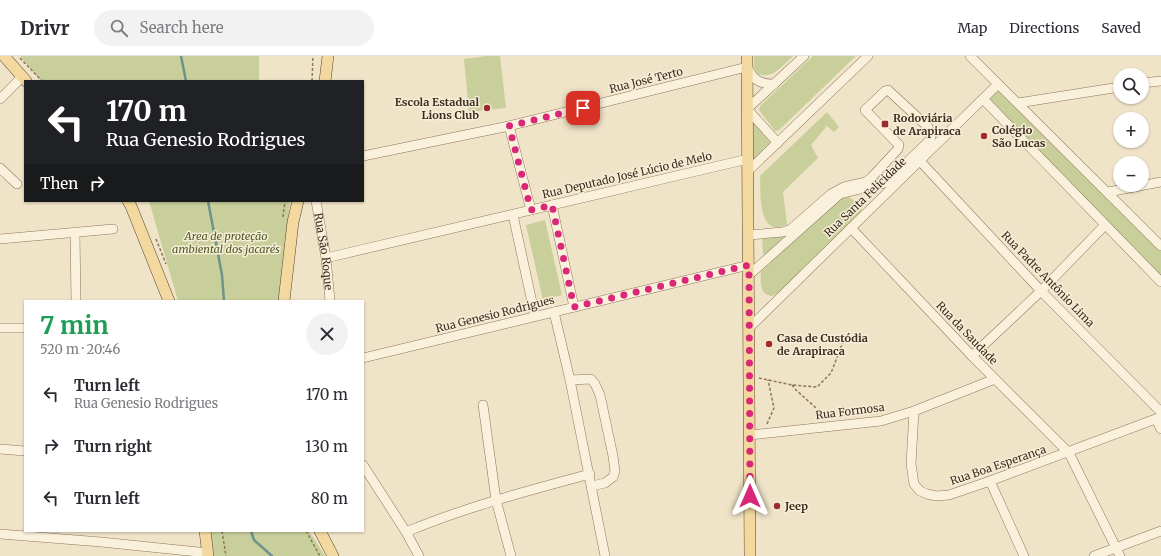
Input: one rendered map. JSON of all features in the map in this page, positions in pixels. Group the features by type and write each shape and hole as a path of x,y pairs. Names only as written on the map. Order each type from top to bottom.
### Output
{"main road":[{"path":"4,56 24,79"},
{"path":"325,80 328,56"},
{"path":"747,61 750,556"},
{"path":"129,202 169,300"},
{"path":"284,300 293,222 298,202"},
{"path":"205,532 208,555"},
{"path":"321,532 333,556"}],"street":[{"path":"778,142 747,109 804,56"},
{"path":"748,171 868,56"},
{"path":"970,56 1160,243"},
{"path":"747,61 755,80 761,83 774,84"},
{"name":"Rua José Terto","path":"364,156 509,126 747,61"},
{"path":"0,99 24,79"},
{"path":"1149,83 1161,81"},
{"name":"Rua Santa Felicidade","path":"749,328 998,84"},
{"path":"1018,103 1113,88"},
{"path":"749,234 787,231 832,194 844,187 866,182 872,177 898,149 898,145 865,110 885,91 888,90 928,127 931,137 930,141 885,183 840,194 749,270"},
{"path":"983,99 1161,282"},
{"path":"509,126 531,210"},
{"name":"Rua Deputado José Lúcio de Melo","path":"326,258 748,159"},
{"name":"Rua Padre Antônio Lima","path":"920,161 1160,416 1161,429"},
{"path":"0,168 17,184"},
{"path":"1108,192 1161,182"},
{"name":"Rua São Roque","path":"316,202 326,258 330,300"},
{"path":"552,205 574,307"},
{"path":"513,215 535,316"},
{"path":"972,356 1041,291 1105,225"},
{"name":"Rua da Saudade","path":"851,228 972,356 1069,453 1118,552"},
{"path":"0,239 113,229"},
{"path":"75,232 76,300"},
{"name":"Rua Genesio Rodrigues","path":"364,358 574,307 749,270"},
{"path":"554,312 570,380 606,556"},
{"path":"0,328 24,328"},
{"path":"570,380 591,379 595,384 600,395 613,456 615,471 614,477 604,483 592,486"},
{"name":"Rua Formosa","path":"750,435 881,421 914,411 995,379"},
{"path":"483,405 496,500 511,556"},
{"name":"Rua Boa Esperança","path":"914,411 910,464 914,484 920,491 936,496 949,494 990,481 1069,453 1160,416"},
{"path":"0,449 24,451"},
{"path":"364,467 406,532 419,556"},
{"path":"406,532 436,520 496,500 590,474"},
{"path":"990,481 1024,556"},
{"path":"1094,556 1118,552 1161,531"},
{"path":"0,534 101,542 208,555"}],"path":[{"path":"18,56 41,80"},
{"path":"312,80 314,56"},
{"path":"749,376 817,387 831,373 843,342"},
{"path":"762,434 774,408 768,380"},
{"path":"792,384 796,390 815,407 829,426"},
{"path":"222,532 226,556"},
{"path":"307,532 320,556"}],"green space":[{"path":"20,56 259,56 259,80 40,80"},
{"path":"500,56 506,108 469,112 464,59"},
{"path":"754,56 793,56 777,71 768,75 762,75 756,74 754,68"},
{"path":"813,56 856,56 779,130 775,131 759,110 760,106"},
{"path":"998,84 1161,246 1161,282 983,99"},
{"path":"747,109 778,143 748,171"},
{"path":"827,112 839,127 834,132 827,126 811,145 818,158 783,192 787,224 777,227 770,226 763,212 761,202 760,176"},
{"path":"845,196 853,200 863,211 778,293 772,296 764,293 761,286 761,269 841,197"},
{"name":"Area de proteção ambiental dos jacarés","path":"149,202 290,202 280,300 178,300"},
{"path":"545,220 562,295 543,300 526,225"},
{"path":"782,235 784,237 766,254 763,254 762,237"},
{"path":"207,532 310,532 325,556 209,556"}],"waterway":[{"path":"181,56 186,80"},
{"path":"208,202 222,275 224,300"},
{"path":"251,532 254,540 272,556"}],"place":[{"name":"Escola Estadual Lions Club","path":"487,108"},
{"name":"Rodoviária de Arapiraca","path":"885,124"},
{"name":"Colégio São Lucas","path":"984,136"},
{"name":"Casa de Custódia de Arapiraca","path":"769,344"},
{"name":"Jeep","path":"777,506"}],"route":[{"path":"583,108 509,126 531,210 552,205 574,307 749,265 750,496"}]}
